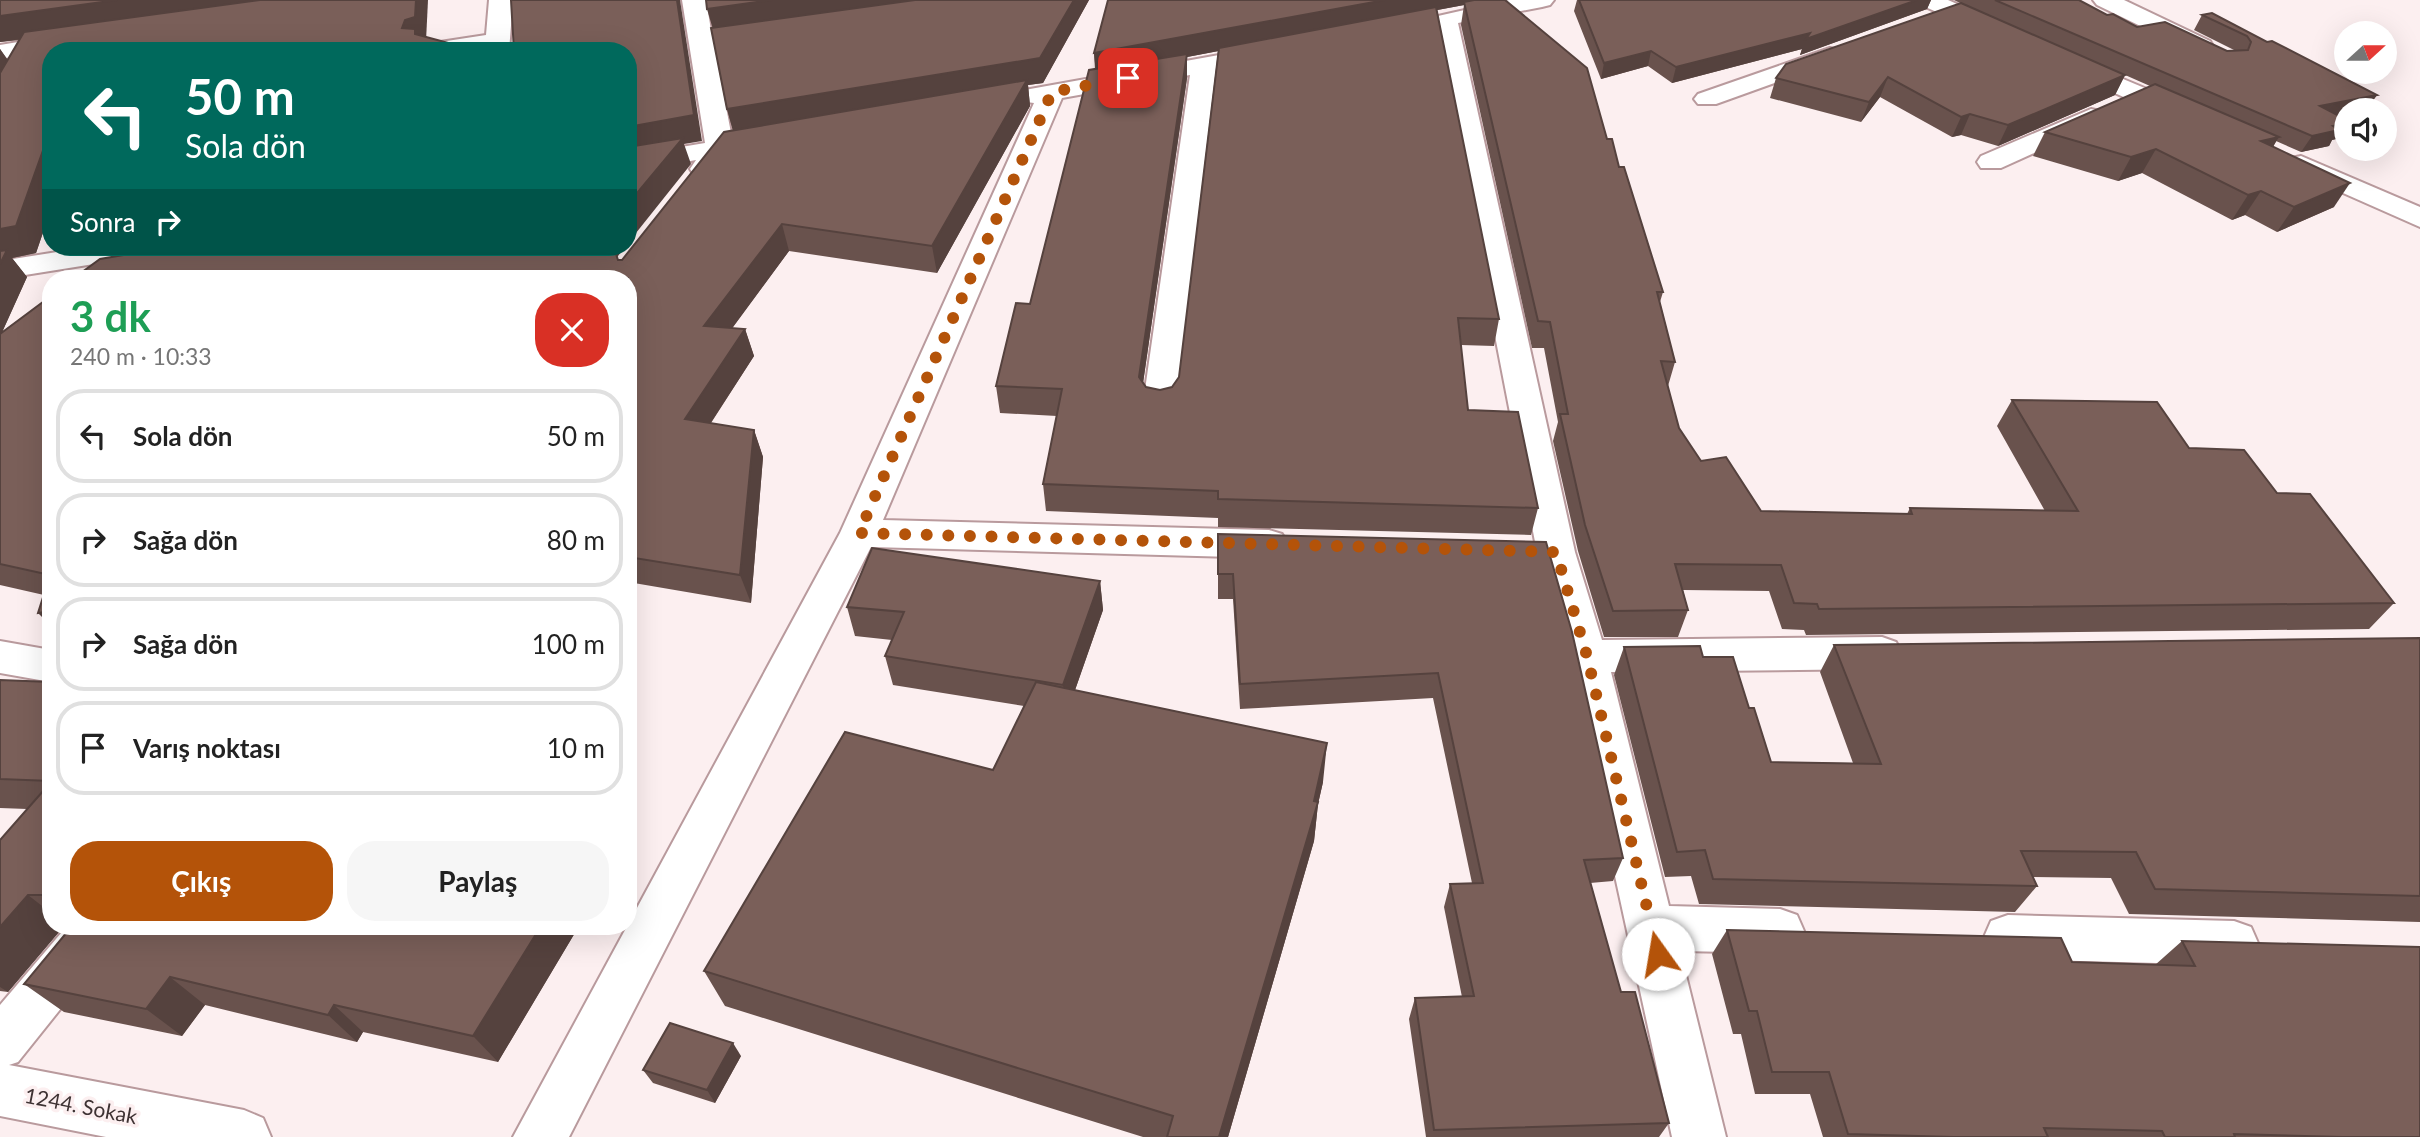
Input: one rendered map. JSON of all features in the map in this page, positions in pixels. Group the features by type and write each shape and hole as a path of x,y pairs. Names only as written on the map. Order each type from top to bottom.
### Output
{"street":[{"path":"497,42 501,0"},
{"path":"686,192 720,149 704,44 694,0"},
{"path":"1542,0 1433,23 1556,552 1587,656 1699,1137"},
{"path":"1929,0 2016,39"},
{"path":"2105,0 2216,53"},
{"path":"1915,25 1954,11"},
{"path":"704,44 783,33"},
{"path":"63,42 95,37"},
{"path":"9,60 31,47 42,45"},
{"path":"999,101 1298,48"},
{"path":"1707,99 1850,48"},
{"path":"2053,56 2203,123"},
{"path":"1160,404 1204,65"},
{"path":"540,1137 859,533 1052,92"},
{"path":"1991,162 2141,95"},
{"path":"637,163 786,137"},
{"path":"2280,155 2420,218"},
{"path":"0,270 83,256"},
{"path":"859,533 1305,545"},
{"path":"1515,551 1556,552"},
{"path":"1587,656 1920,653"},
{"path":"0,657 42,664"},
{"path":"1652,928 1820,932"},
{"path":"0,1044 90,935"},
{"path":"1959,936 2280,944"},
{"name":"1244. Sokak","path":"0,1090 244,1137"}],"building":[{"path":"0,0 117,0 0,16"},
{"path":"260,0 416,0 415,17 405,20 402,28 415,29 415,34 445,42 42,42 42,153 16,226 0,229 0,73 24,32"},
{"path":"511,0 677,0 694,115 637,125 637,42 513,42"},
{"path":"706,0 772,0 707,9"},
{"path":"915,0 1074,0 1040,58 727,109 711,28"},
{"path":"1108,0 1385,0 1094,53"},
{"path":"1505,0 1587,68 1607,139 1612,139 1619,167 1624,167 1663,292 1657,292 1675,362 1661,361 1679,428 1701,461 1726,457 1761,511 1912,514 1910,508 2078,511 2012,400 2157,402 2189,448 2244,450 2277,493 2310,494 2394,603 1819,609 1817,604 1794,603 1781,565 1675,564 1688,610 1613,611 1585,525 1560,414 1568,414 1550,322 1538,321 1464,2"},
{"path":"1579,0 1917,0 1806,39 1810,33 1676,67 1651,51 1604,63"},
{"path":"1995,0 2079,0 2137,27 2165,22 2227,51 2248,50 2251,42 2247,36 2202,15 2212,13 2334,73 2334,84 2356,84 2377,95 2334,98 2334,103 2320,106 2334,113 2334,131 2312,136"},
{"path":"1961,3 2125,75 2008,125 1970,114 1961,117 1888,77 1869,102 1776,78 1786,64"},
{"path":"1436,7 1499,319 1458,318 1468,410 1518,412 1538,508 1218,499 1218,491 1043,484 1062,389 996,386 1016,303 1030,304 1089,70 1187,54 1139,377 1146,387 1160,390 1172,387 1179,377 1219,48"},
{"path":"1027,80 932,246 782,224 704,326 745,329 685,419 754,430 740,575 637,558 637,270 85,270 100,259 117,256 617,256 618,260 622,260 625,256 637,256 637,241 724,132"},
{"path":"2155,84 2279,137 2261,141 2350,183 2294,207 2261,191 2248,195 2156,149 2131,157 2045,132"},
{"path":"683,138 637,193 637,146"},
{"path":"7,250 0,264 0,251"},
{"path":"42,303 42,573 0,564 0,334"},
{"path":"1218,534 1546,542 1572,632 1623,858 1584,860 1621,992 1635,992 1669,1123 1434,1130 1415,998 1474,996 1450,884 1483,883 1438,673 1240,684 1233,574 1218,574"},
{"path":"872,548 1100,581 1063,685 885,656 904,612 847,607"},
{"path":"2420,638 2420,896 2155,889 2136,852 2021,851 2037,886 1713,879 1705,850 1677,852 1624,647 1700,646 1703,657 1733,657 1749,708 1754,708 1771,762 1881,764 1834,645"},
{"path":"0,680 42,682 42,781 0,779"},
{"path":"1036,682 1327,743 1314,801 1318,802 1219,1137 1167,1137 1173,1116 704,971 845,732 993,770"},
{"path":"42,792 42,895 28,895 0,927 0,840"},
{"path":"1727,930 2061,938 2072,962 2195,966 2182,941 2420,947 2420,1137 2234,1134 2235,1137 2165,1137 2162,1131 2044,1128 2048,1137 1848,1134 1829,1072 1772,1072 1757,1011 1749,1011"},
{"path":"65,935 535,935 473,1036 334,1005 328,1015 170,977 146,1009 24,984"},
{"path":"670,1023 733,1043 707,1090 643,1070"}],"route":[{"path":"1128,78 1052,92 859,533 1556,552 1587,656 1658,954"}]}
